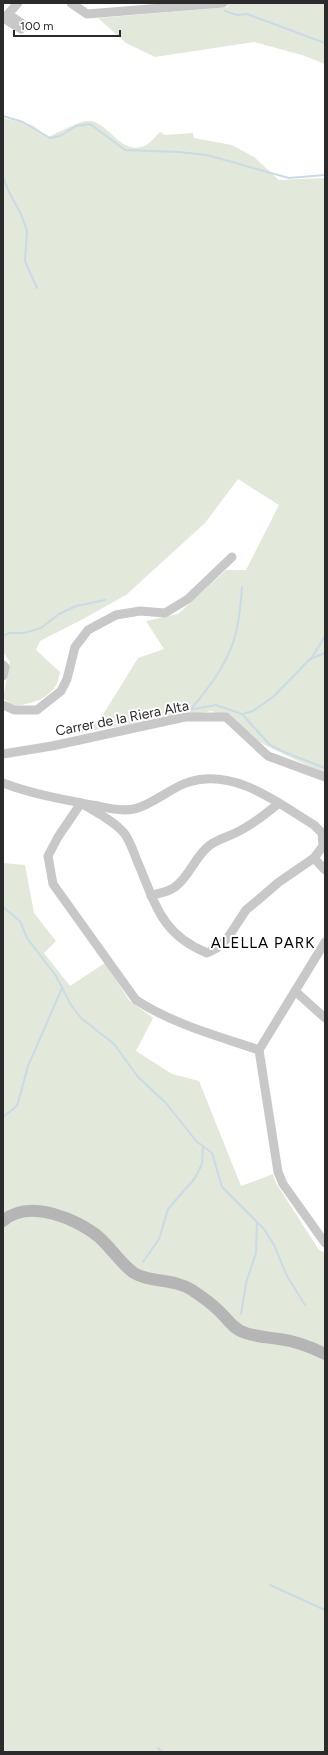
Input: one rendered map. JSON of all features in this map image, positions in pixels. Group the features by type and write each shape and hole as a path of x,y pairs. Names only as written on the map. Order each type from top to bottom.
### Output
{"main road":[{"path":"3,1221 12,1214 28,1211 53,1214 66,1218 91,1231 101,1239 134,1273 146,1278 171,1281 191,1289 213,1305 242,1332 259,1337 281,1339 300,1344 325,1354"}],"street":[{"path":"3,18 21,29 24,25 8,14 18,3"},
{"path":"71,3 87,14 223,3"},
{"path":"137,3 146,10"},
{"path":"3,705 14,710 37,710 61,691 67,680 75,647 88,630 116,615 140,611 165,613 188,599 232,557"},
{"path":"3,665 5,667 3,676"},
{"name":"Carrer de la Riera Alta","path":"3,754 52,746 185,717 226,717 268,756 325,777"},
{"path":"3,783 54,799 81,803 122,810 135,809 188,782 213,778 236,783 256,790 314,825 322,833 323,846 314,858 279,882 246,910 227,939 217,948 207,953 192,947 174,934 160,915 124,833 111,822 81,803"},
{"path":"81,803 58,837 48,856 53,884 136,1000 149,1008 193,1026 259,1050"},
{"path":"151,896 174,888 189,873 201,854 210,845 253,823 278,803"},
{"path":"314,858 325,870"},
{"path":"325,942 259,1050 278,1172 283,1184 325,1243"},
{"path":"295,991 325,1018"}],"shaded area":[{"path":"223,3 325,3 325,64 302,55 254,42 155,57 126,43 98,18 229,7"},
{"path":"3,118 32,125 48,137 76,124 91,121 104,128 122,143 136,148 151,142 160,132 165,135 193,133 194,138 232,145 254,157 279,180 325,178 325,774 265,745 212,711 77,733 101,718 138,658 164,649 146,621 178,614 226,570 246,570 279,505 238,479 205,523 126,595 40,641 36,650 60,672 57,684 51,692 42,699 13,706 3,698 10,662 3,652"},
{"path":"3,863 25,865 34,913 56,941 44,953 70,986 105,963 129,1000 153,1018 136,1051 172,1074 199,1081 241,1186 273,1174 276,1183 319,1250 325,1253 325,1752 3,1752"}],"waterway":[{"path":"225,11 237,15 247,14 325,43"},
{"path":"3,116 23,122 50,138 60,136 76,126 90,124 125,150 179,152 207,155 289,178 325,175"},
{"path":"3,177 21,214 27,231 25,261 37,288"},
{"path":"192,708 213,681 230,650 238,623 242,587"},
{"path":"3,636 9,633 24,633 41,628 59,614 76,606 105,600"},
{"path":"311,659 325,636"},
{"path":"242,714 253,711 273,697 310,659 325,653"},
{"path":"183,711 216,705 242,714 270,745 325,768"},
{"path":"3,907 20,921 27,938 56,976 71,1005 81,1018 114,1044 138,1077 166,1103 196,1141 212,1153 222,1187 264,1229 274,1245 287,1276 305,1305"},
{"path":"3,1117 17,1106 28,1066 62,988"},
{"path":"143,1262 159,1239 168,1209 195,1178 202,1164 203,1147"},
{"path":"241,1314 246,1283 256,1253 257,1223"},
{"path":"270,1585 325,1610"},
{"path":"158,1748 162,1752"}],"district":[{"name":"ALELLA PARK","path":"263,943"}]}
